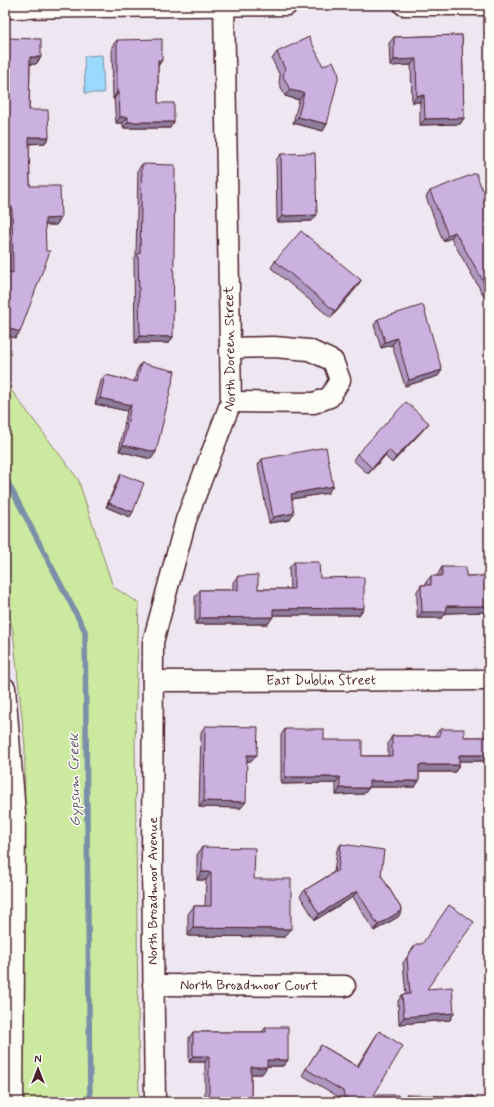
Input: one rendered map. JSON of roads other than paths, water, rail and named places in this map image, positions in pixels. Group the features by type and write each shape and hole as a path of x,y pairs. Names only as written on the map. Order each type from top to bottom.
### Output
{"street":[{"name":"North Doreen Street","path":"153,680 153,642 186,520 231,402 224,5"},
{"path":"5,8 287,5"},
{"path":"404,5 489,5"},
{"path":"230,348 274,347 309,350 333,361 340,380 330,397 314,403 231,402"},
{"name":"East Dublin Street","path":"153,680 489,680"},
{"name":"North Broadmoor Avenue","path":"153,680 153,985 155,1102"},
{"path":"5,688 14,813 10,919 13,1102"},
{"name":"North Broadmoor Court","path":"153,985 345,986"}],"water":[{"path":"102,55 104,93 85,93 84,56"}],"waterway":[{"name":"Gypsum Creek","path":"5,477 85,631 90,1102"}]}
